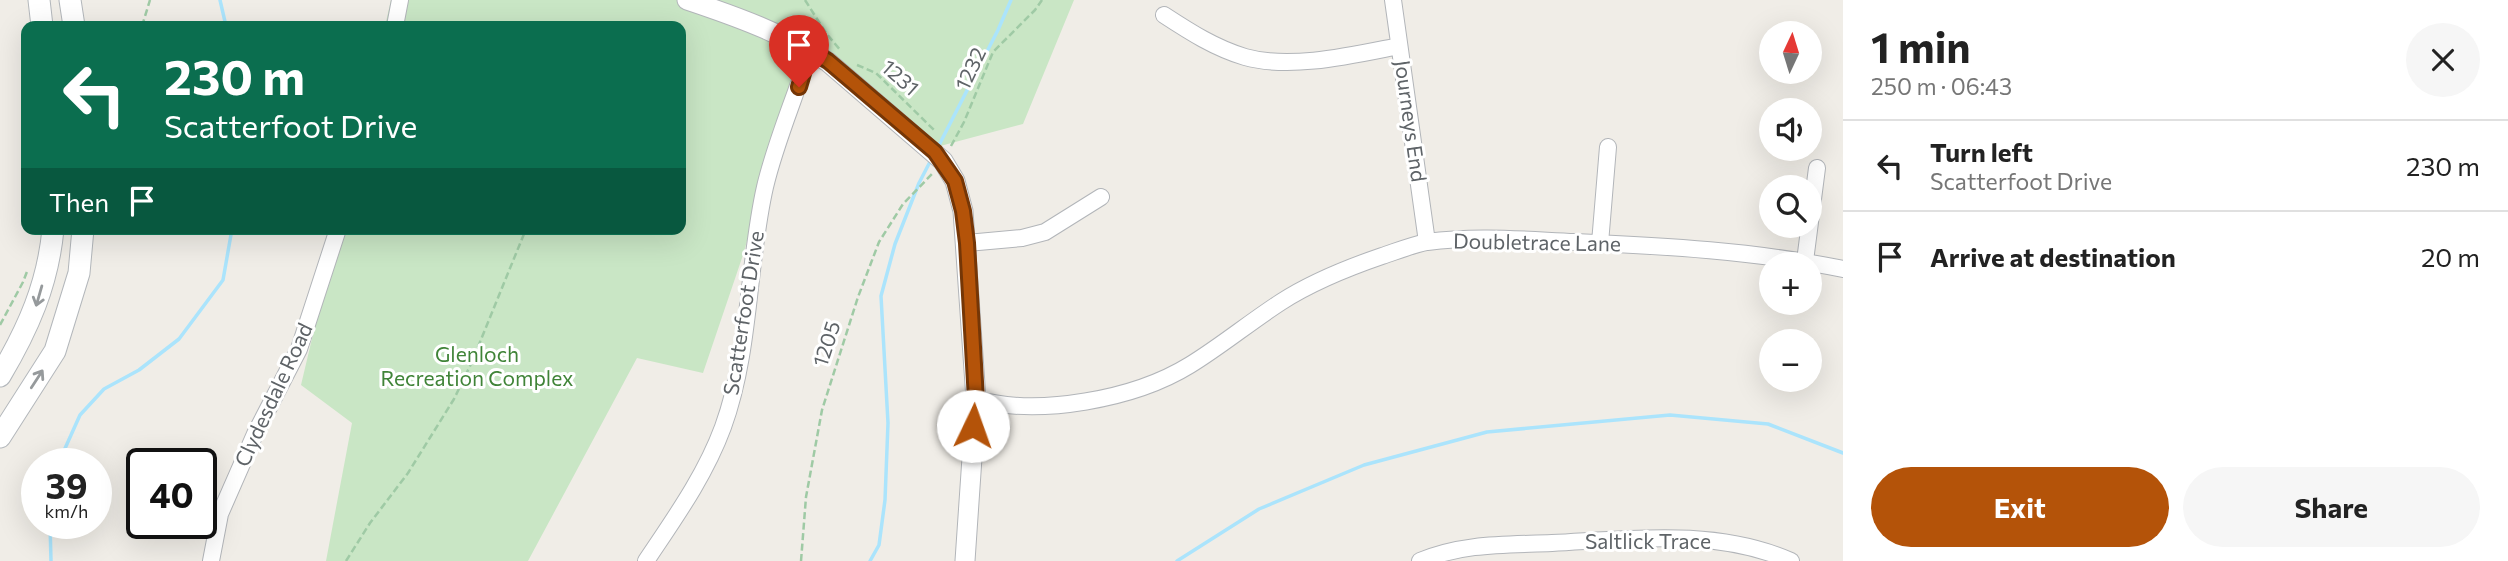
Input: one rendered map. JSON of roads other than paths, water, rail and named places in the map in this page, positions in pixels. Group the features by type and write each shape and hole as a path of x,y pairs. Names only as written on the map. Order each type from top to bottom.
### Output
{"main road":[{"path":"39,0 42,21"},
{"path":"70,0 73,21"},
{"path":"0,376 34,312 50,257 53,235"},
{"path":"0,437 55,351 79,273 82,235"}],"street":[{"path":"396,21 400,0"},
{"path":"687,0 810,50 940,146 955,181 963,211 967,243 976,399 965,561"},
{"name":"Journeys End","path":"1393,0 1427,242"},
{"path":"1164,15 1208,42 1260,60 1286,62 1399,46"},
{"name":"Scatterfoot Drive","path":"646,561 689,496 723,428 747,316 765,189 781,130 793,105 810,50"},
{"path":"1600,243 1608,147"},
{"path":"1806,252 1817,168"},
{"path":"967,243 1022,238 1045,232 1101,197"},
{"name":"Clydesdale Road","path":"211,561 220,514 299,349 336,235"},
{"name":"Doubletrace Lane","path":"976,399 1006,405 1045,406 1084,402 1123,393 1188,366 1283,301 1317,282 1353,266 1427,242 1503,239 1600,243 1759,255"},
{"name":"Doubletrace Lane","path":"1822,265 1843,269"},
{"name":"Saltlick Trace","path":"1420,561 1440,553 1477,545 1686,538 1749,554 1791,561"},
{"path":"1550,543 1550,561"}],"waterway":[{"path":"220,0 225,21"},
{"path":"937,149 1011,0"},
{"path":"870,561 879,545 885,500 888,423 881,296 895,244 932,158"},
{"path":"65,448 80,415 104,389 139,370 179,339 223,280 231,235"},
{"path":"1177,561 1259,509 1364,465 1487,432 1670,415 1768,424 1843,453"},
{"path":"50,539 51,561"}],"park label":[{"name":"Glenloch Recreation Complex","path":"477,367"}]}
